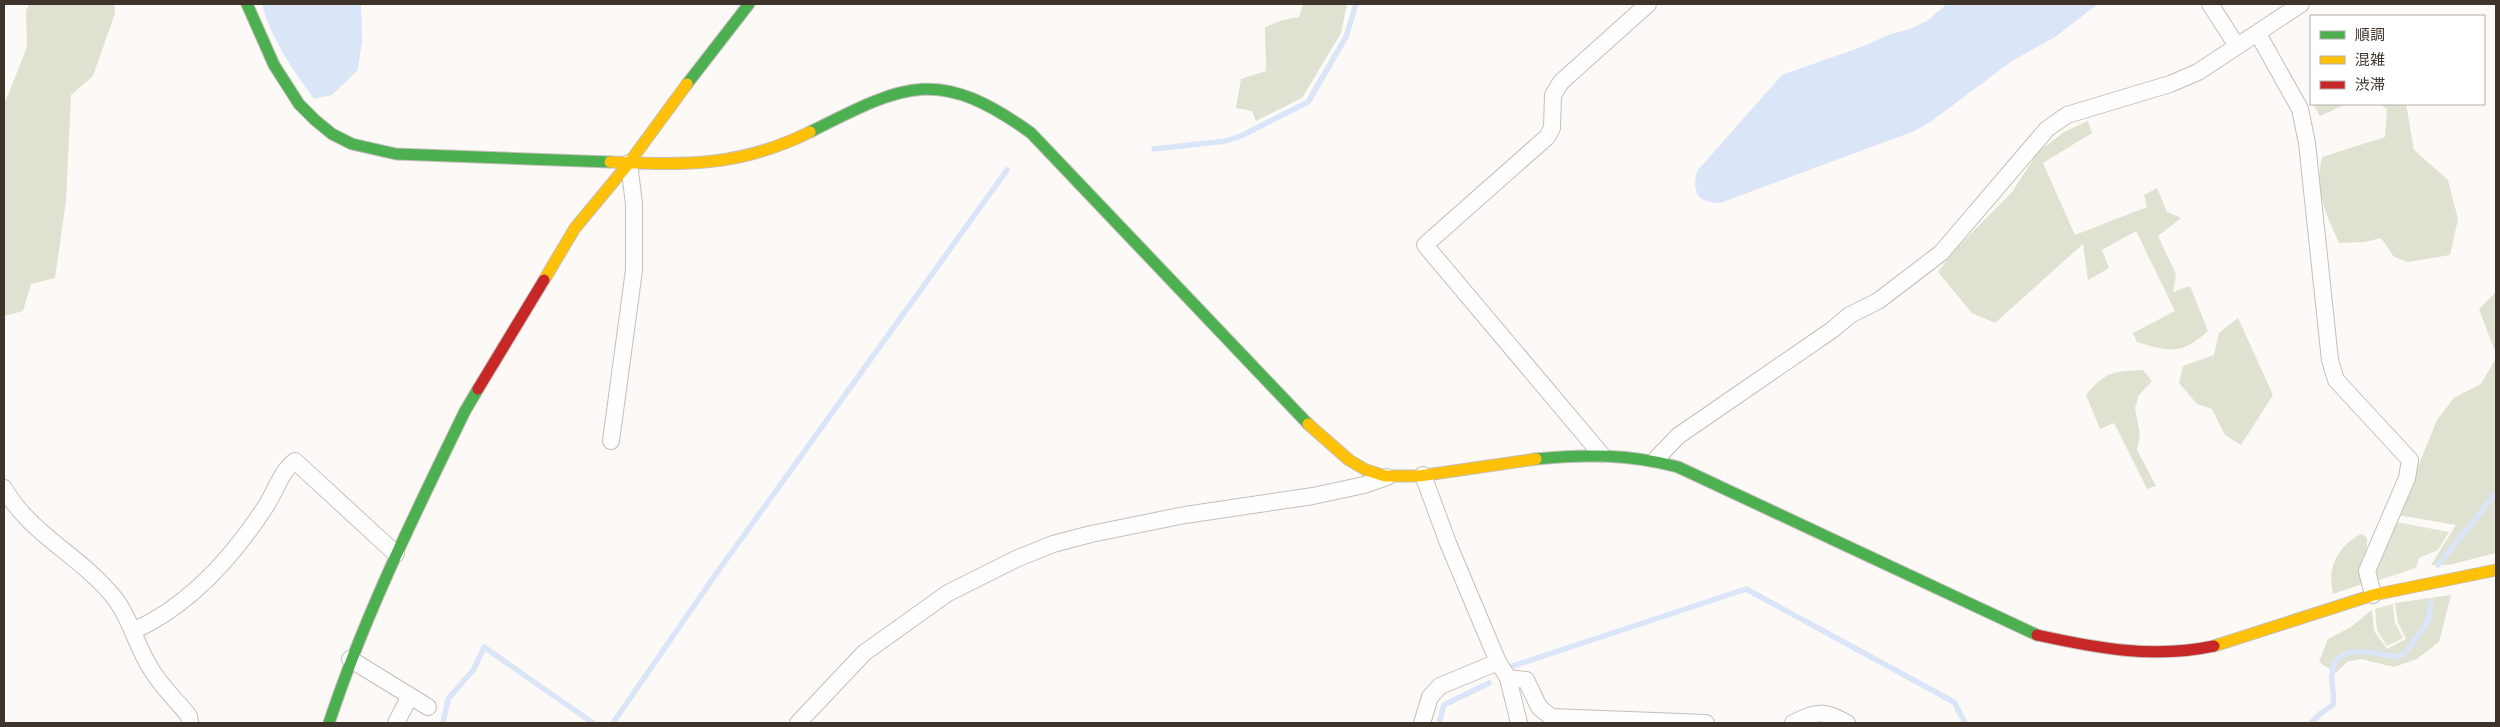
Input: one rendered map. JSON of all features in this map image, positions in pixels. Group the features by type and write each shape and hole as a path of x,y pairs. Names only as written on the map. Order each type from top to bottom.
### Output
{"street":[{"path":"247,4 263,43 292,94 330,132 350,144 372,151 396,154 685,165 712,163 742,157 790,141 866,103 910,90 955,91 980,99 1006,113 1031,133 1338,454 1360,467 1387,477"},
{"path":"329,723 350,659 396,554 465,410 575,228 629,163 718,41 749,4"},
{"path":"1601,454 1425,245 1547,137 1552,128 1553,95 1561,82 1648,4"},
{"path":"2210,4 2238,46"},
{"path":"1656,459 1678,436 1832,330 1850,315 1878,301 1941,253 2035,141 2060,120 2067,116 2170,84 2198,72 2301,4"},
{"path":"2258,34 2300,109 2307,143 2330,360 2336,380 2410,460 2406,478 2367,570 2373,595"},
{"path":"610,441 634,270 634,204 629,163"},
{"path":"798,723 864,653 948,593 1016,559 1054,544 1090,534 1185,515 1313,496 1364,485 1387,477 1423,475 1601,454 1656,459 1678,467 2034,634 2089,646 2149,653 2195,650 2253,635 2373,595 2496,570"},
{"path":"133,631 157,620 212,576 240,545 274,496 287,467 295,461 396,554"},
{"path":"1423,475 1448,543 1498,662 1508,678 1519,723"},
{"path":"4,488 9,498 36,527 112,595 133,631 150,669 189,716 190,723"},
{"path":"350,659 428,707"},
{"path":"1422,723 1430,697 1440,686 1498,662"},
{"path":"1508,678 1526,680 1538,707 1551,717 1706,723"},
{"path":"396,723 410,696"},
{"path":"1793,723 1814,713 1827,713 1847,723"}],"green space":[{"path":"29,4 114,4 115,13 93,76 71,95 66,201 55,278 31,284 23,311 4,316 4,105 27,47 26,11"},
{"path":"1303,4 1347,4 1341,33 1302,98 1256,121 1252,111 1236,108 1241,79 1266,71 1265,27 1283,20 1299,17"},
{"path":"2314,105 2344,105 2320,116"},
{"path":"2381,105 2406,105 2414,150 2448,180 2458,219 2450,255 2408,262 2394,257 2381,238 2365,242 2339,243 2325,211 2319,181 2322,157 2385,137 2387,109"},
{"path":"2088,121 2092,133 2043,163 2075,235 2147,207 2144,195 2157,188 2167,212 2181,218 2158,236 2176,274 2173,292 2190,286 2208,331 2199,339 2182,348 2158,348 2137,342 2133,333 2175,311 2136,231 2102,250 2109,268 2088,280 2083,244 1995,323 1972,313 1938,272 1954,251 2012,192 2038,152 2064,132"},
{"path":"2496,292 2496,354 2479,309"},
{"path":"2238,318 2273,395 2241,445 2225,435 2212,409 2197,404 2179,383 2183,366 2214,355 2219,333"},
{"path":"2496,358 2496,553 2449,565 2431,565 2456,525 2398,515 2437,420 2454,398 2481,384"},
{"path":"2143,370 2152,381 2139,395 2135,408 2140,435 2137,450 2156,486 2147,489 2114,423 2100,429 2086,395 2104,377 2110,374"},
{"path":"2396,522 2449,532 2438,550 2419,558 2416,568 2376,581 2375,568"},
{"path":"2362,534 2367,538 2362,584 2333,594 2331,576 2336,559 2347,544"},
{"path":"2451,595 2439,642 2417,659 2394,667 2361,659 2347,662 2336,673 2319,662 2328,639 2351,627 2372,610 2374,631 2387,649 2406,639 2398,623 2395,603"},
{"path":"2393,604 2395,623 2403,638 2387,646 2377,630 2375,609"}],"water":[{"path":"262,4 361,4 362,40 358,70 332,95 314,99 277,42"},
{"path":"1947,4 2098,4 2055,37 2012,61 1929,123 1912,132 1720,203 1706,201 1698,195 1695,185 1697,171 1782,75 1864,46 1888,35 1910,29 1927,21"}],"waterway":[{"path":"1154,149 1226,141 1241,136 1308,102 1346,37 1356,4"},
{"path":"613,723 711,581 1007,170"},
{"path":"2438,565 2496,493"},
{"path":"1513,666 1746,589 1954,702 1965,723"},
{"path":"2311,723 2333,705 2332,674 2335,663 2340,657 2348,653 2358,652 2398,657 2406,652 2428,621 2431,601"},
{"path":"443,723 448,699 474,669 484,647 593,723"},
{"path":"1439,723 1444,705 1489,683"}],"traffic: fast":[{"path":"247,4 274,65 299,104 332,134 352,144 396,154 610,162"},
{"path":"687,84 749,4"},
{"path":"810,132 872,102 921,89 945,91 971,98 999,112 1031,133 1308,424"},
{"path":"329,723 358,643 392,565 465,411 478,389"},
{"path":"1536,459 1572,456 1625,457 1678,467 2037,635"}],"traffic: slow":[{"path":"544,280 575,228 629,163 687,84"},
{"path":"610,162 664,164 736,158 760,152 810,132"},
{"path":"1308,424 1349,460 1366,470 1385,476 1419,476 1536,459"},
{"path":"2214,646 2373,595 2496,570"}],"traffic: jam":[{"path":"478,389 544,280"},
{"path":"2037,635 2103,648 2147,652 2169,652 2214,646"}]}
